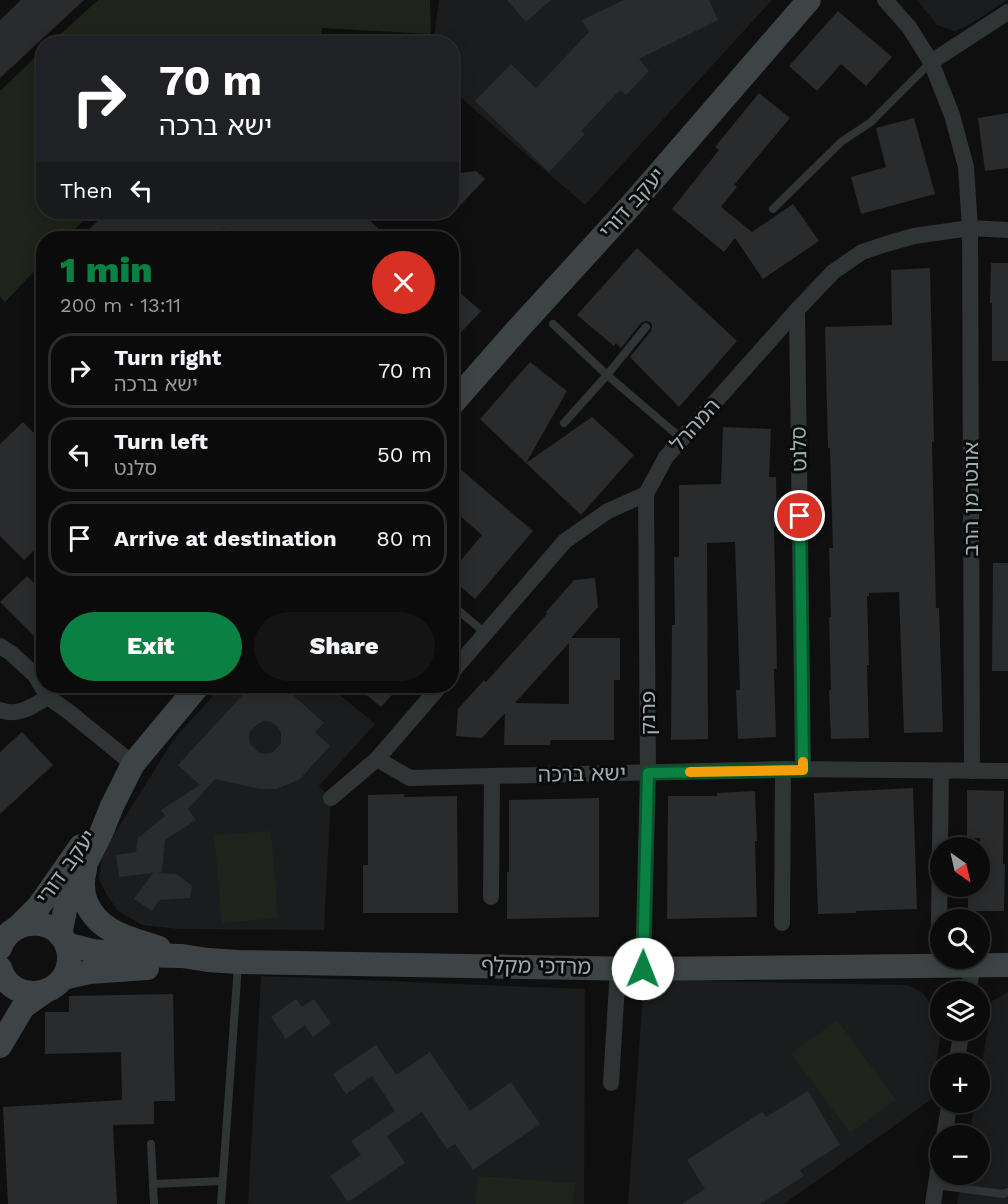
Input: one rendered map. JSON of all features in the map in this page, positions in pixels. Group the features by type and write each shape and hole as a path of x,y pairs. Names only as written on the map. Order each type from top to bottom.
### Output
{"street":[{"name":"יעקב דורי","path":"459,396 634,202 809,0"},
{"name":"אונטרמן הרב","path":"885,0 909,27 931,62 952,115 966,167 970,228 972,771"},
{"path":"931,62 1008,12"},
{"name":"המהרל","path":"646,494 666,457 797,309 833,272 862,252 914,236 970,228 1008,230"},
{"name":"סלנט","path":"797,309 803,770"},
{"path":"459,664 565,541 608,511 646,494"},
{"name":"פרנק","path":"643,969 648,773 646,494"},
{"path":"0,646 11,653 36,677"},
{"path":"46,693 133,764"},
{"name":"יעקב דורי","path":"63,978 68,967 69,956 63,940 66,905 133,764 192,693"},
{"path":"331,798 377,759 434,693"},
{"path":"0,710 9,713 30,709 48,697"},
{"name":"ישא ברכה","path":"377,759 410,778 783,769 1008,771"},
{"path":"782,923 783,769"},
{"path":"939,909 940,771"},
{"path":"491,897 492,776"},
{"name":"יעקב דורי","path":"6,936 39,906 81,844 112,806"},
{"path":"102,831 84,873 82,893 95,918 116,933 182,956"},
{"name":"מרדכי מקלף","path":"6,936 28,923 40,924 51,927 63,940 93,951 238,962 643,969 930,966"},
{"name":"מרדכי מקלף","path":"63,978 89,972 150,968 208,960"},
{"name":"מרדכי מקלף","path":"990,965 1008,965"},
{"path":"611,1083 618,968"},
{"path":"1,977 22,992 33,994 44,992"},
{"path":"0,1046 23,1007 51,989 63,978"},
{"path":"933,1204 936,1185"}],"lane":[{"path":"773,209 841,142 871,122 931,62"},
{"path":"553,324 607,375 682,440"},
{"path":"564,423 646,327"},
{"path":"459,611 485,633"},
{"path":"221,1204 238,962"},
{"path":"151,1144 154,1204"},
{"path":"153,1184 222,1182"},
{"path":"936,1185 1003,1194 1008,1192"}],"shaded area":[{"path":"98,0 430,0 431,34 322,28 321,36 59,36"},
{"path":"439,0 772,0 585,205 459,96 459,36 434,36"},
{"path":"917,0 1007,0 969,25 955,31 937,25"},
{"path":"36,57 36,219 85,219 73,231 36,231 36,269 5,302 0,297 0,91"},
{"path":"216,693 337,693 375,724 319,786 331,798 324,930 179,929 142,925 118,911 99,879 103,852 174,739"},
{"path":"271,831 278,918 222,923 214,835"},
{"path":"261,976 585,989 584,1204 248,1204"},
{"path":"644,980 907,985 923,993 930,1004 930,1041 939,1041 938,1053 930,1053 930,1100 784,1204 628,1204"},
{"path":"1008,992 1008,1204 957,1204 960,1185 990,1185 990,1125 971,1125 973,1113 990,1113 990,1053 984,1053 986,1041 990,1041 992,1001"},
{"path":"837,1020 896,1100 850,1133 791,1054"},
{"path":"478,1176 575,1183 573,1204 476,1204"}],"building":[{"path":"21,0 84,0 45,36 36,36 36,45 0,78 0,20"},
{"path":"507,0 551,0 526,22"},
{"path":"624,0 709,0 718,20 639,59 649,71 626,95 620,90 581,131 585,134 549,172 475,101 511,64 536,88 589,32 582,20"},
{"path":"838,11 892,57 866,86 841,64 817,91 789,66"},
{"path":"759,93 790,118 734,185 737,187 721,207 752,232 793,204 819,241 763,279 735,238 724,252 672,209 719,150 715,147"},
{"path":"1008,113 1008,168 985,171 978,118"},
{"path":"914,118 935,194 861,214 851,177 886,167 876,128"},
{"path":"476,171 485,179 459,207 459,173"},
{"path":"100,219 368,219 381,231 227,231 224,228 221,231 87,231"},
{"path":"637,248 737,341 679,407 630,357 651,331 650,322 641,323 621,348 616,343 614,346 577,315"},
{"path":"991,263 1008,263 1008,361 992,361"},
{"path":"930,268 936,608 939,608 943,732 904,733 899,592 869,593 867,596 869,665 867,665 869,738 831,739 829,548 833,548 825,327 892,325 891,270"},
{"path":"459,292 481,311 459,335"},
{"path":"530,362 567,391 526,463 480,419"},
{"path":"592,417 634,455 581,515 526,463"},
{"path":"23,422 36,435 36,549 24,560 0,536 0,444"},
{"path":"723,427 771,429 769,477 776,477 777,527 774,527 776,737 738,739 736,690 740,690 735,542 707,543 708,739 671,740 672,625 675,625 674,557 679,557 679,485 721,484"},
{"path":"459,468 533,531 475,599 459,585 459,563 482,535 459,515"},
{"path":"993,563 1008,563 1008,671 992,671"},
{"path":"27,576 36,585 36,638 0,602"},
{"path":"595,578 598,607 571,638 620,638 620,680 614,680 614,740 551,740 550,745 504,745 505,713 482,738 456,736 458,709 484,680 486,682 574,580","holes":["569,643 569,704 515,703"]},
{"path":"245,693 291,693 324,723 315,732 330,746 299,780 276,789 259,789 215,779 188,809 196,820 165,840 162,872 157,873 177,874 192,886 190,898 159,900 152,911 134,899 153,873 119,877 116,855 136,852 138,838 165,816 161,810 200,785 178,765","holes":["263,721 277,726 281,732 281,743 272,753 259,753 250,744 249,733"]},
{"path":"364,693 394,693 381,707"},
{"path":"22,732 53,765 0,814 0,752"},
{"path":"913,788 917,909 818,914 814,793"},
{"path":"967,790 1004,791 1004,911 968,909 968,897 990,897 990,837 967,837"},
{"path":"755,791 757,917 667,919 668,796 717,796 717,793"},
{"path":"404,794 404,797 457,796 458,913 363,913 363,865 368,865 368,795"},
{"path":"599,798 599,917 507,919 509,800"},
{"path":"173,994 175,1101 154,1101 154,1124 113,1125 117,1204 8,1204 3,1107 122,1100 121,1052 45,1054 45,1012 69,1012 69,996"},
{"path":"296,999 302,1007 314,999 331,1023 313,1037 305,1025 286,1039 271,1017"},
{"path":"376,1045 396,1075 430,1052 470,1111 511,1082 540,1124 473,1170 455,1144 447,1149 422,1112 387,1136 405,1163 348,1202 330,1176 361,1155 351,1141 395,1111 372,1076 346,1094 333,1074"},
{"path":"808,1091 840,1145 800,1170 804,1176 760,1204 682,1204 705,1189 687,1160 762,1112 766,1117"}],"slow traffic":[{"path":"690,772 803,770 803,762"}],"route":[{"path":"643,969 648,773 803,770 800,516"}]}
